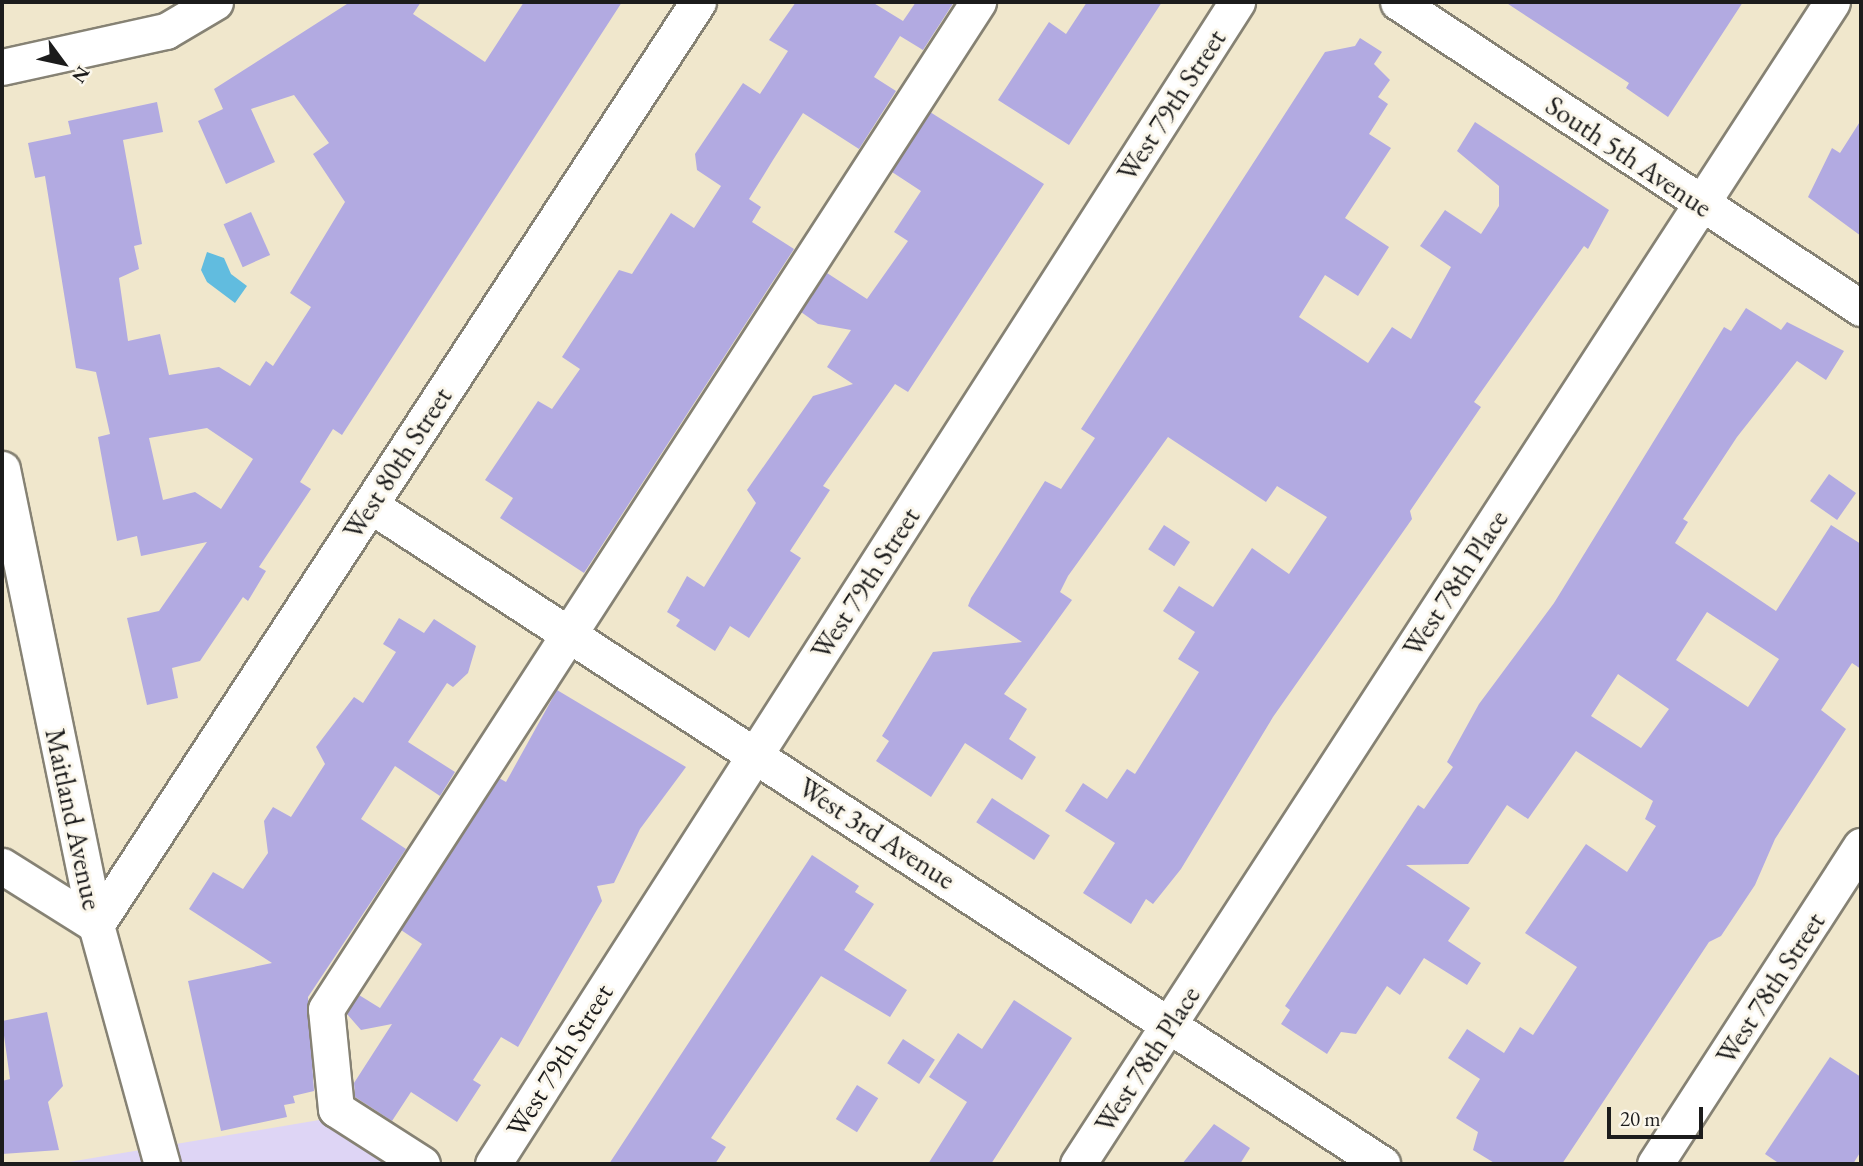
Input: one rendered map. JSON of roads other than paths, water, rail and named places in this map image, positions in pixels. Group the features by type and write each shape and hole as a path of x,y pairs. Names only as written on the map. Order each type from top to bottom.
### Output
{"street":[{"path":"2,67 166,31 215,2"},
{"name":"West 80th Street","path":"96,925 698,2"},
{"path":"422,1164 336,1109 326,1009 566,629 978,2"},
{"name":"West 79th Street","path":"493,1164 1237,2"},
{"name":"South 5th Avenue","path":"1398,2 1861,308"},
{"name":"West 78th Place","path":"1078,1164 1832,2"},
{"name":"Maitland Avenue","path":"2,470 96,925 162,1164"},
{"name":"West 3rd Avenue","path":"370,505 566,629 1382,1164"},
{"name":"West 78th Street","path":"1655,1164 1861,846"},
{"path":"2,866 96,925"}],"water":[{"path":"207,252 224,258 231,274 247,286 235,303 207,282 201,270"}]}
